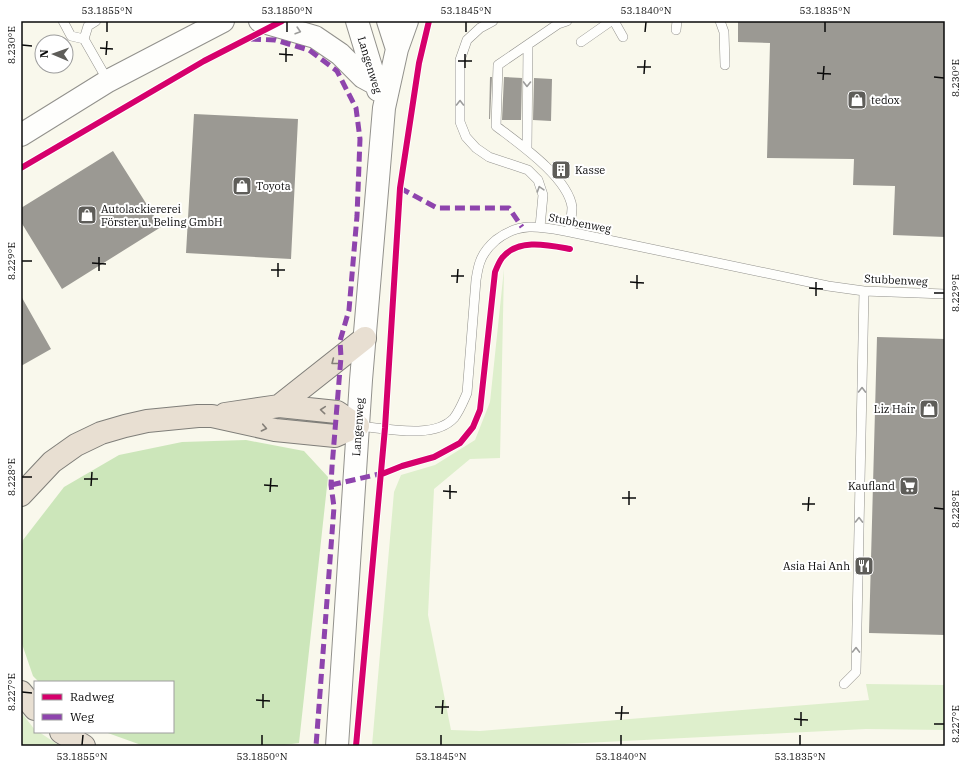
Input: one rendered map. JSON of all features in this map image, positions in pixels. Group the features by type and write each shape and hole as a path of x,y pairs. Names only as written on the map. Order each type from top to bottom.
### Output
{"highway":[{"path":"279,406 365,338"},
{"path":"21,495 52,462 76,445 101,433 147,421 212,416 279,406 337,412 358,426"},
{"path":"212,416 275,430 335,436 358,426"},
{"path":"21,692 34,708"},
{"path":"63,733 84,746"}],"street":[{"path":"21,135 108,81 223,21"},
{"path":"260,21 315,37 340,54 363,77 376,84"},
{"name":"Langenweg","path":"357,21 384,108"},
{"name":"Langenweg","path":"388,21 396,49"},
{"name":"Langenweg","path":"337,746 358,426 384,108 396,49 408,21"}],"lane":[{"path":"64,21 71,36 84,39"},
{"path":"96,21 88,26 84,39 108,81"},
{"path":"493,21 480,28 467,40 460,60 460,122 466,137 476,148 489,157 528,170 538,180 542,195 540,227"},
{"path":"567,21 558,24 498,65 496,126 549,169 567,192 572,206 570,232"},
{"path":"581,42 611,21"},
{"path":"614,21 623,37"},
{"path":"720,21 724,32 725,65"},
{"path":"526,150 528,45"},
{"name":"Stubbenweg","path":"358,426 420,432 444,425 453,419 461,408 467,393 476,280 480,261 489,246 503,235 522,227 540,227 570,232 828,286 864,291 945,294"},
{"path":"844,684 856,672 864,291"}],"green space":[{"path":"504,269 500,458 470,459 434,489 428,615 451,730 480,731 869,700 866,684 945,685 945,730 866,729 524,746 372,746 394,492 401,475 435,465 475,440 490,402"},
{"path":"246,440 304,451 328,477 299,743 277,746 144,746 108,733 174,733 174,681 38,681 33,676 21,641 21,548 23,540 64,487 119,455 182,442"},
{"path":"21,712 34,729 34,733 40,733 60,746 21,746"}],"building":[{"name":"tedox","path":"738,21 945,21 945,237 893,235 895,186 853,185 854,159 767,158 770,43 738,42"},
{"path":"490,77 492,77 489,119"},
{"path":"504,77 522,78 521,120 502,120"},
{"path":"534,78 552,79 551,121 533,120"},
{"name":"Toyota","path":"194,114 298,119 291,259 186,253"},
{"name":"Autolackiererei Förster u. Beling GmbH","path":"113,151 161,227 62,289 21,222 21,208"},
{"path":"21,296 51,349 21,366"},
{"name":"Kaufland","path":"877,337 945,339 945,635 869,633"}],"marked path":[{"path":"251,39 275,40 309,50 337,71 356,108 360,139 357,216 349,310 340,341 341,357 331,485 334,507 316,746"},
{"path":"400,188 437,208 509,208 522,227"},
{"path":"331,485 384,473"}],"cycle path":[{"path":"21,168 204,61 282,21"},
{"path":"356,746 385,428 400,188 419,63 429,21"},
{"path":"382,474 402,466 434,457 460,443 473,427 480,410 495,272 502,258 516,248 525,245 534,244 570,249"}],"place":[{"name":"tedox","path":"857,100"},
{"name":"Kasse","path":"561,170"},
{"name":"Toyota","path":"242,186"},
{"name":"Autolackiererei Förster u. Beling GmbH","path":"87,215"},
{"name":"Liz Hair","path":"929,409"},
{"name":"Kaufland","path":"909,486"},
{"name":"Asia Hai Anh","path":"864,566"}]}
